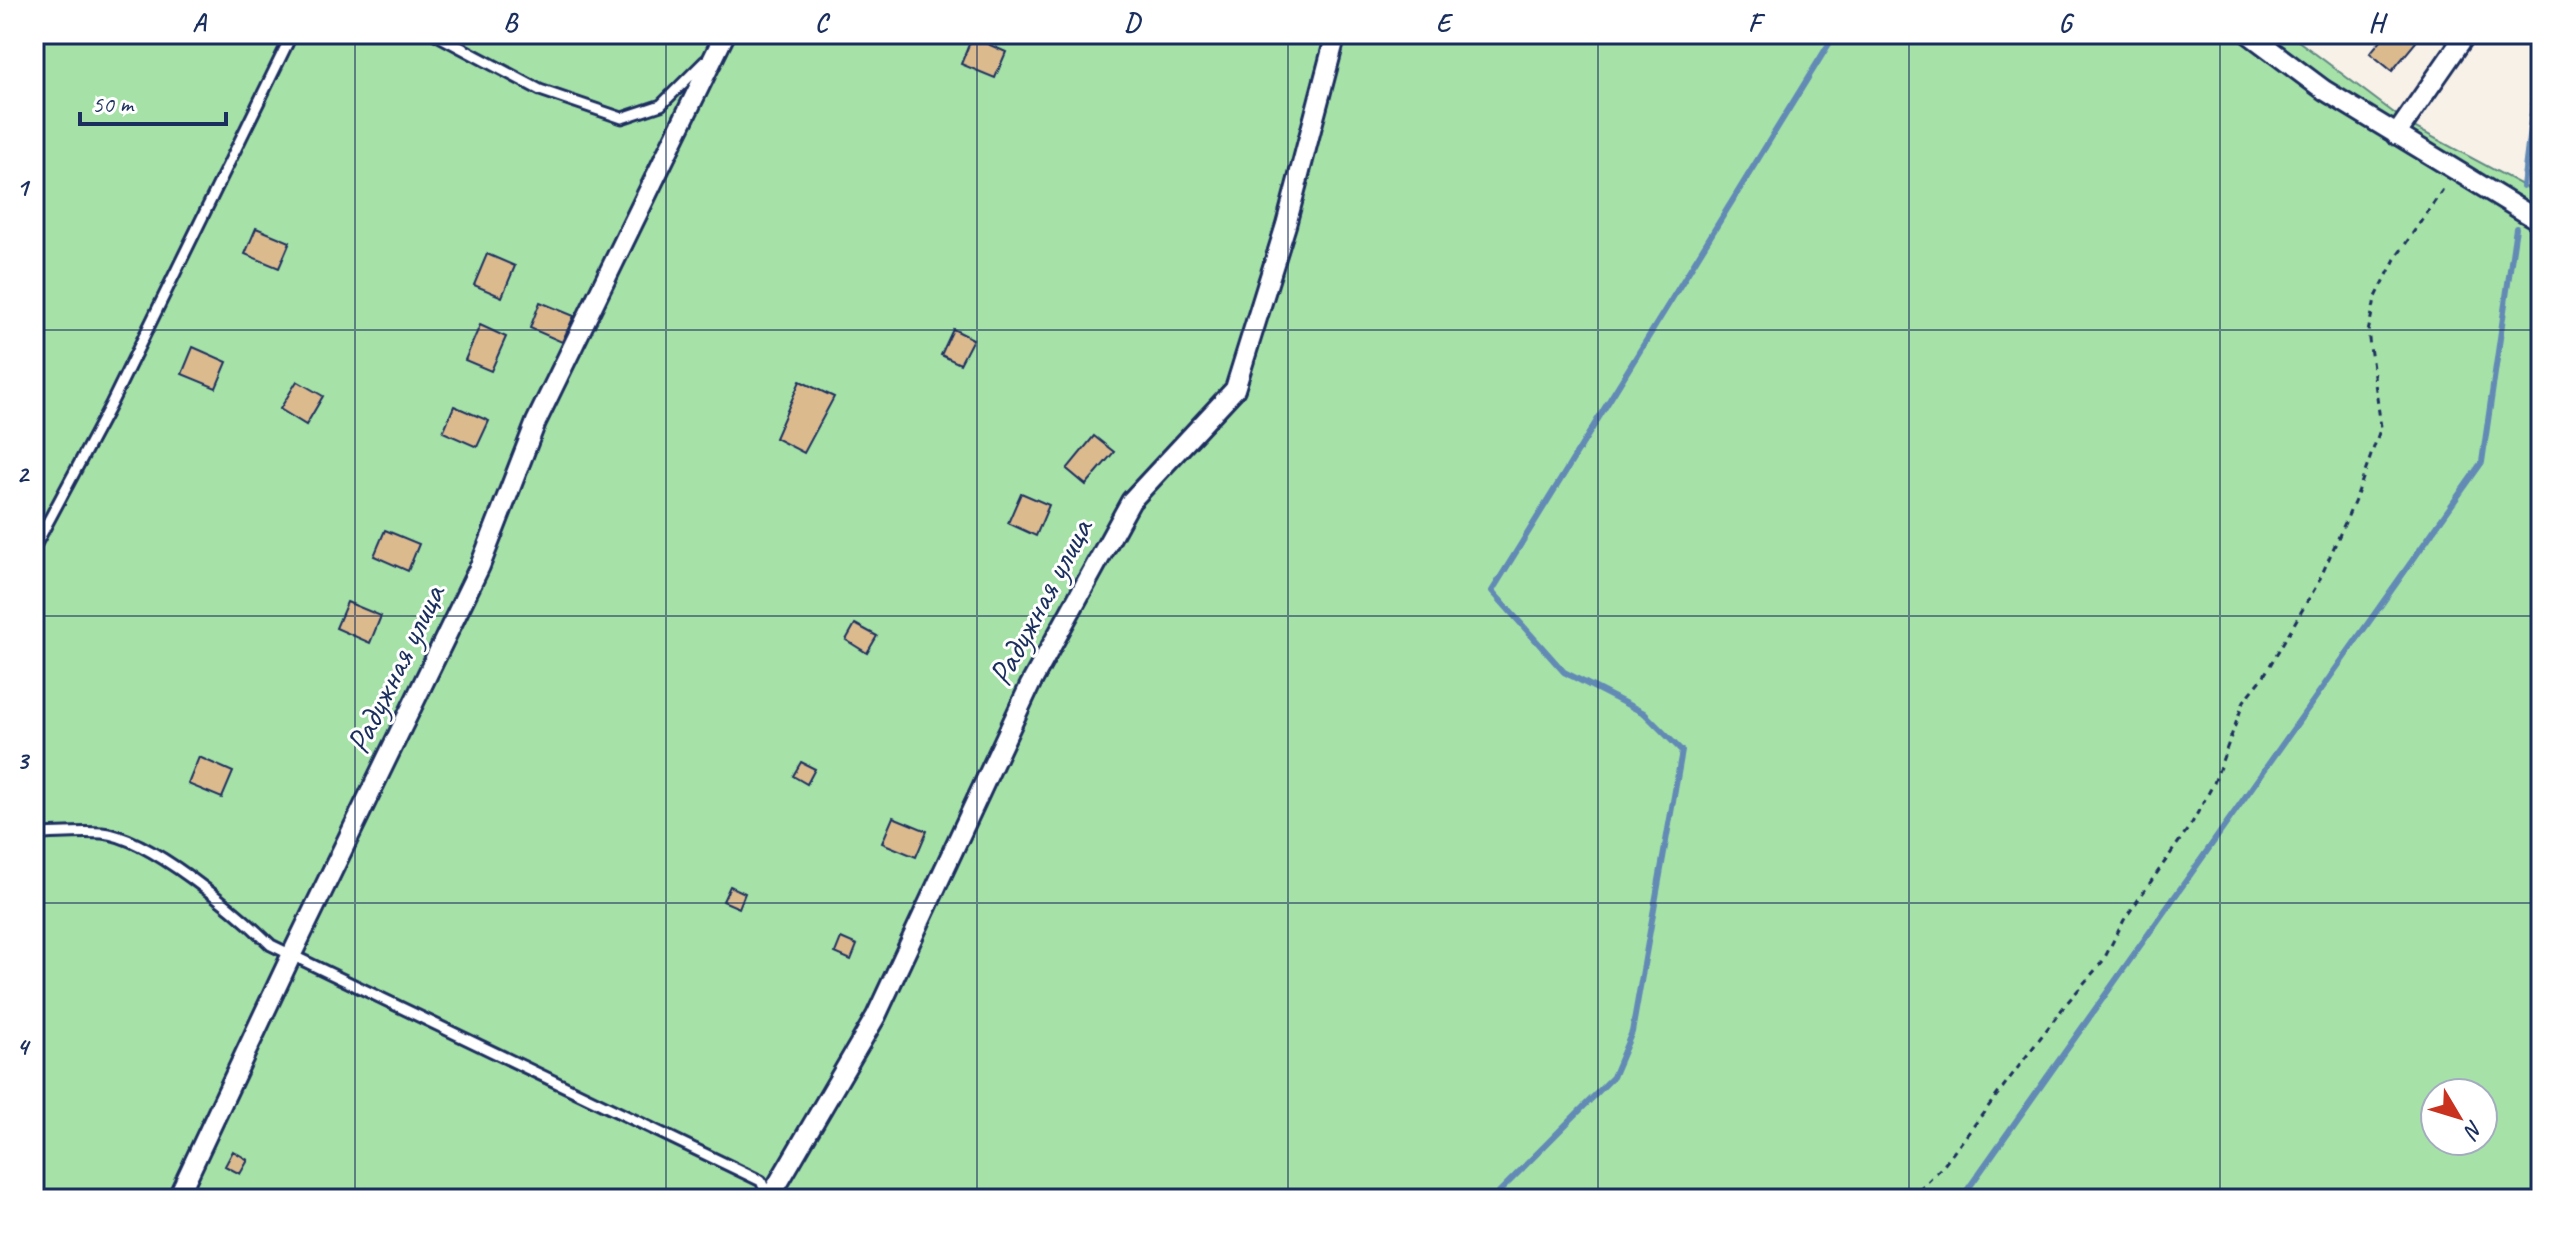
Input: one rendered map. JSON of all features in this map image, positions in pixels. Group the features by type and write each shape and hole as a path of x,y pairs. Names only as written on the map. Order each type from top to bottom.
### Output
{"street":[{"name":"Радужная улица","path":"769,1199 876,1016 1030,685 1131,501 1235,389 1286,225 1336,34"},
{"path":"2249,34 2324,90 2541,222"},
{"path":"2396,135 2466,34"},
{"name":"Радужная улица","path":"177,1199 480,566 536,422 722,40"}],"lane":[{"path":"34,548 111,404 292,34"},
{"path":"435,34 540,90 622,118 661,105 722,40"},
{"path":"34,834 105,833 159,854 253,927 271,945 761,1181 769,1199"}],"path":[{"path":"1911,1199 1944,1165 2066,1004 2103,961 2124,920 2192,823 2214,783 2244,701 2262,679 2318,583 2356,498 2381,427 2368,332 2375,299 2395,259 2455,170"}],"green space":[{"path":"34,34 2289,34 2410,125 2541,195 2541,1199 34,1199"}],"building":[{"path":"2386,34 2406,34 2416,42 2392,71 2370,53"},
{"path":"972,37 1006,52 995,78 961,64"},
{"path":"256,228 290,242 279,268 245,254"},
{"path":"487,254 515,266 502,297 474,285"},
{"path":"540,302 574,316 562,342 530,328"},
{"path":"480,325 506,337 491,371 465,360"},
{"path":"953,329 973,339 960,364 941,355"},
{"path":"193,347 227,362 216,388 182,374"},
{"path":"297,381 323,396 306,425 280,409"},
{"path":"800,381 834,397 804,453 775,438"},
{"path":"454,406 489,421 477,447 443,432"},
{"path":"1094,436 1114,452 1086,485 1067,469"},
{"path":"1021,493 1049,505 1036,536 1008,523"},
{"path":"385,530 419,544 408,571 374,556"},
{"path":"347,602 381,616 370,643 336,628"},
{"path":"855,624 877,636 867,653 846,640"},
{"path":"199,757 233,772 222,798 188,784"},
{"path":"801,762 815,769 807,784 793,776"},
{"path":"893,817 927,831 916,857 882,843"},
{"path":"730,886 745,893 739,908 723,901"},
{"path":"841,938 857,945 851,960 835,953"},
{"path":"233,1151 248,1160 240,1174 225,1166"}],"waterway":[{"path":"1492,1199 1613,1077 1632,1032 1682,751 1644,713 1564,672 1492,591 1835,34"},
{"path":"2523,186 2541,38"},
{"path":"1961,1199 2482,462 2516,228"}]}
